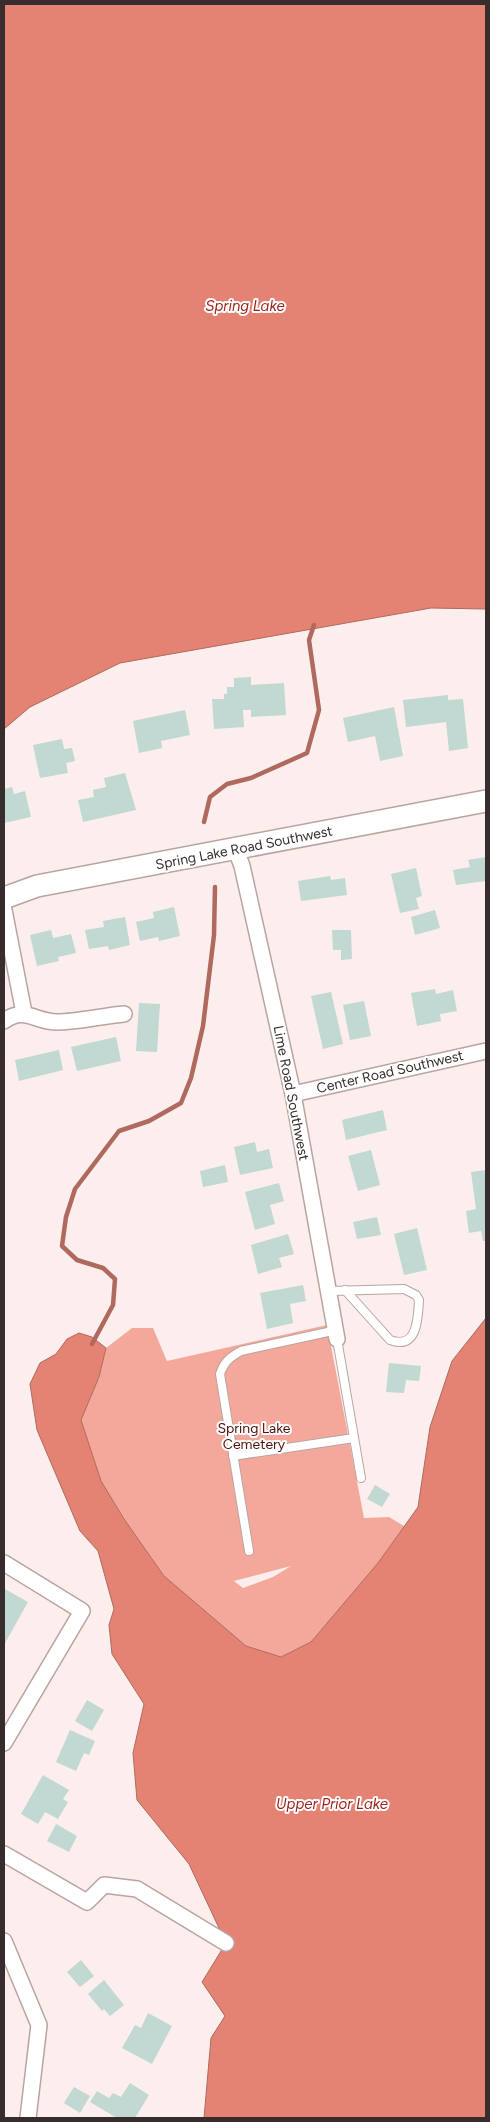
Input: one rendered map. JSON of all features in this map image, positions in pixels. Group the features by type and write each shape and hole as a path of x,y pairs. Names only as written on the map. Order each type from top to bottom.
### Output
{"street":[{"name":"Spring Lake Road Southwest","path":"4,898 37,886 236,850 486,801"},
{"name":"Lime Road Southwest","path":"236,850 242,866 293,1094 337,1334"},
{"path":"4,910 24,1013"},
{"path":"4,1021 24,1013 56,1022 124,1014"},
{"name":"Center Road Southwest","path":"293,1094 486,1051"},
{"path":"4,1563 82,1611 4,1743"},
{"path":"4,1854 88,1902 104,1886 137,1889 226,1943"},
{"path":"4,1941 40,2025 28,2118"}],"lane":[{"path":"329,1291 345,1290 404,1289 412,1291 419,1300 418,1319 412,1335 406,1341 399,1343 390,1340 345,1290"},
{"path":"249,1551 220,1374 231,1356 241,1351 337,1334 361,1478"},
{"path":"233,1456 354,1438"}],"green space":[{"name":"Spring Lake Cemetery","path":"327,1325 364,1518 389,1517 404,1526 378,1563 311,1642 281,1657 246,1646 164,1576 124,1519 101,1481 81,1420 99,1377 106,1348 132,1328 153,1328 167,1361","holes":["291,1566 273,1577 243,1588 234,1581"]}],"water":[{"name":"Spring Lake","path":"4,4 486,4 486,609 431,608 120,663 30,707 4,729"},
{"name":"Upper Prior Lake","path":"486,1318 486,2118 204,2118 211,2038 225,2016 202,1982 226,1943 189,1864 137,1800 133,1753 144,1704 112,1654 109,1625 114,1609 98,1551 80,1531 37,1430 30,1384 40,1363 56,1354 67,1339 79,1333 92,1337 106,1348 99,1377 81,1420 101,1481 124,1519 164,1576 246,1646 281,1657 311,1642 378,1563 418,1507 430,1427 452,1361"}],"building":[{"path":"251,677 251,685 284,683 286,715 251,717 251,710 243,710 244,727 214,729 212,699 224,699 224,694 227,694 227,687 234,687 234,678"},
{"path":"448,695 448,700 463,699 468,748 449,751 446,722 406,727 403,700"},
{"path":"394,707 403,756 380,761 375,736 348,742 343,718"},
{"path":"185,710 190,735 161,741 162,748 139,753 133,721"},
{"path":"62,739 64,749 72,748 75,761 66,763 68,773 40,778 33,745"},
{"path":"125,773 136,810 83,822 78,800 94,797 93,790 106,787 104,778"},
{"path":"12,787 14,794 25,791 31,817 4,823 4,789"},
{"path":"486,857 486,881 456,885 453,870 470,867 468,860"},
{"path":"416,868 422,896 416,898 419,909 400,913 391,874"},
{"path":"330,876 331,880 345,878 347,895 301,901 298,881"},
{"path":"174,907 180,936 159,941 158,937 140,941 136,922 154,918 153,912"},
{"path":"435,910 440,928 415,935 411,917"},
{"path":"125,917 130,945 109,950 108,946 89,949 85,930 104,927 103,921"},
{"path":"51,930 53,938 71,934 76,953 58,957 59,961 37,966 30,935"},
{"path":"332,930 351,930 352,959 341,960 341,950 333,950"},
{"path":"435,989 436,994 453,990 457,1011 440,1014 441,1021 417,1026 411,993"},
{"path":"331,992 343,1044 323,1049 311,996"},
{"path":"364,1001 371,1036 350,1040 343,1005"},
{"path":"139,1003 160,1004 157,1052 136,1051"},
{"path":"116,1037 121,1061 77,1071 71,1047"},
{"path":"59,1050 63,1070 19,1081 15,1060"},
{"path":"383,1110 387,1130 346,1140 342,1120"},
{"path":"255,1142 257,1152 269,1149 273,1168 240,1175 234,1147"},
{"path":"371,1150 380,1185 358,1191 348,1156"},
{"path":"225,1165 228,1182 203,1187 200,1171"},
{"path":"486,1170 486,1241 483,1241 481,1231 469,1233 466,1211 476,1209 471,1172"},
{"path":"279,1183 284,1201 270,1205 275,1224 255,1230 245,1192"},
{"path":"377,1217 381,1235 357,1239 353,1222"},
{"path":"417,1228 427,1270 404,1275 394,1234"},
{"path":"288,1234 294,1254 279,1258 282,1267 258,1274 251,1245"},
{"path":"303,1285 306,1301 290,1304 293,1323 267,1329 260,1293"},
{"path":"389,1363 421,1366 419,1381 406,1380 404,1393 386,1392"},
{"path":"375,1485 390,1494 382,1507 367,1499"},
{"path":"5,1589 28,1602 4,1645 4,1592"},
{"path":"87,1700 104,1710 92,1731 75,1721"},
{"path":"70,1730 95,1741 89,1755 84,1753 76,1771 56,1762"},
{"path":"43,1775 69,1790 63,1799 68,1802 58,1819 45,1812 38,1824 21,1814"},
{"path":"56,1824 77,1836 69,1852 47,1841"},
{"path":"81,1960 94,1976 80,1987 67,1972"},
{"path":"104,1980 124,2005 110,2016 104,2009 102,2011 88,1994"},
{"path":"148,2013 172,2026 152,2064 122,2048 135,2025 141,2028"},
{"path":"130,2083 149,2095 135,2118 117,2118 90,2102 97,2091 109,2098 113,2093 121,2097"},
{"path":"74,2087 90,2096 80,2113 64,2103"}],"waterway":[{"path":"204,822 210,797 227,784 251,778 307,753 319,710 309,640 314,625"},
{"path":"92,1344 113,1305 115,1279 103,1268 77,1260 62,1246 66,1217 75,1189 119,1131 149,1121 181,1103 191,1078 203,1026 214,935 215,887"}]}
